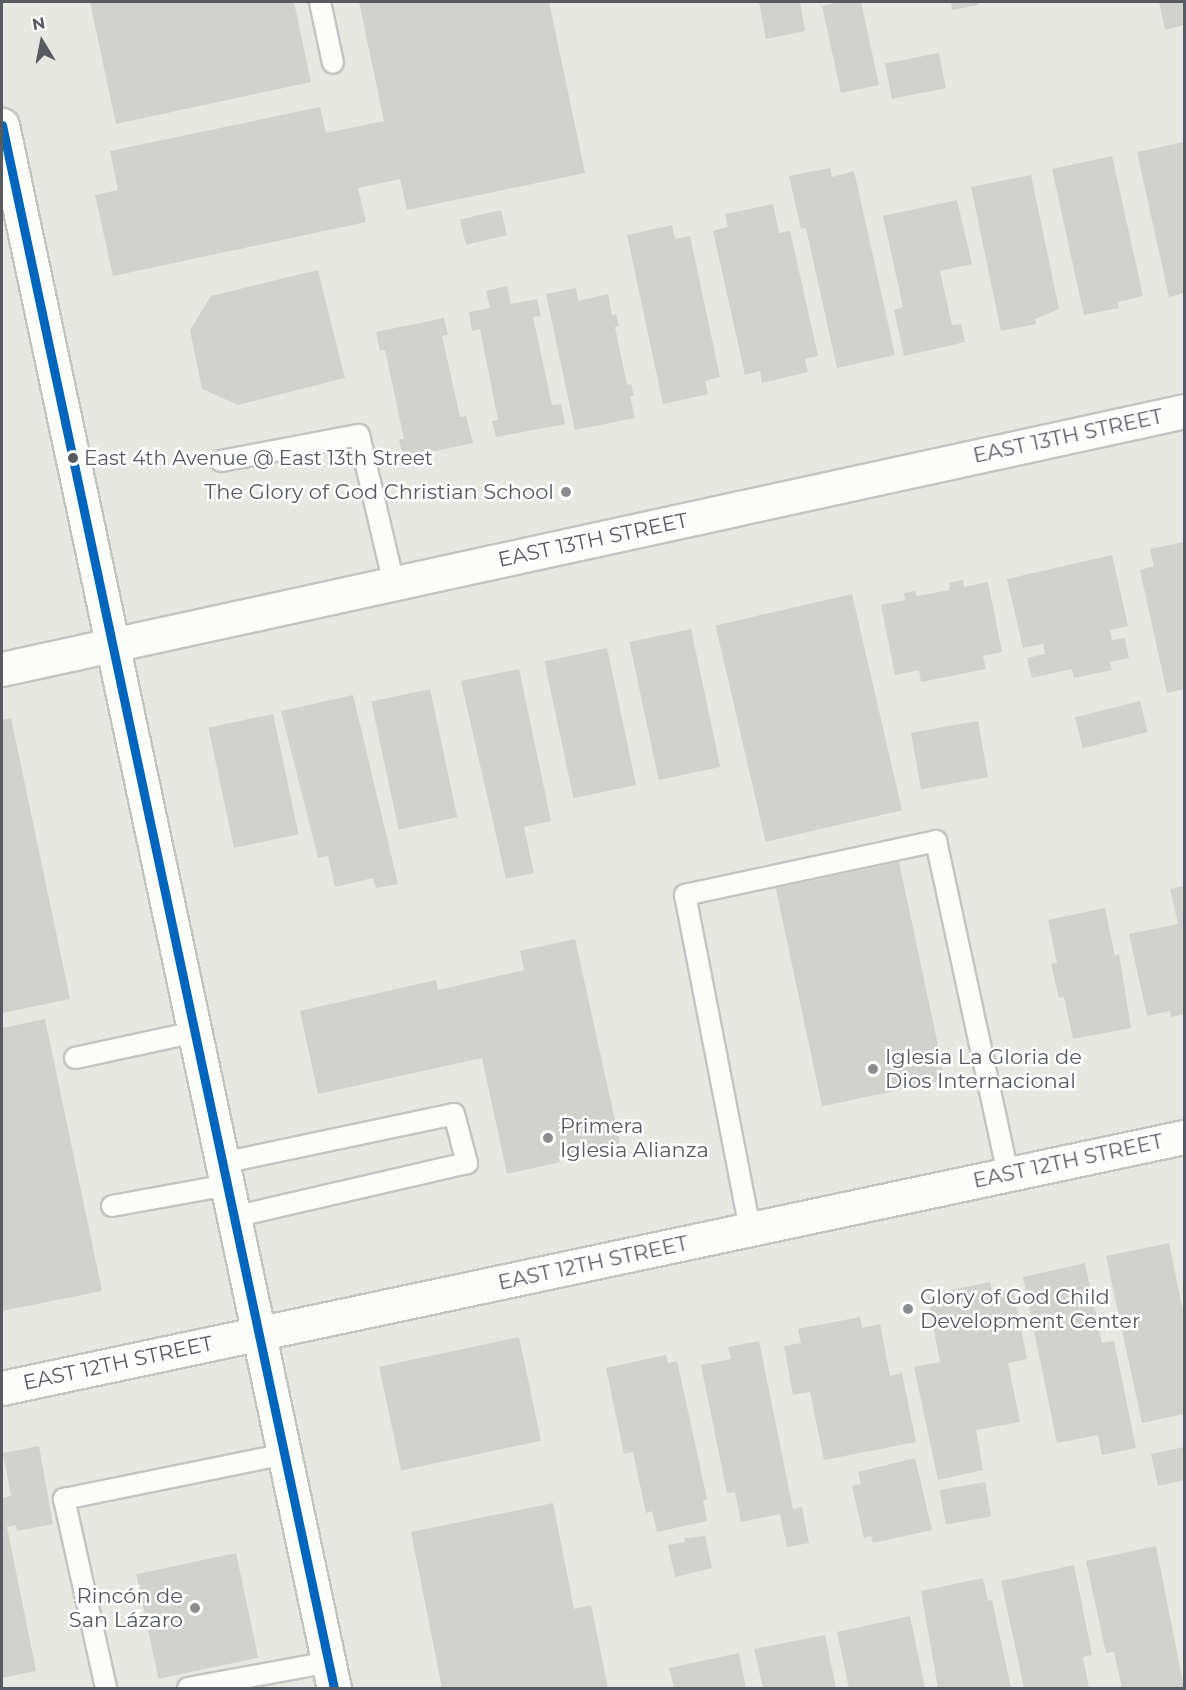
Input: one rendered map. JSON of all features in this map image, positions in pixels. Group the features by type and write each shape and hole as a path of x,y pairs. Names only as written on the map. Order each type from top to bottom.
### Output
{"street":[{"path":"2,125 331,1675"},
{"name":"EAST 13TH STREET","path":"2,669 1185,411"},
{"name":"EAST 12TH STREET","path":"2,1388 1185,1137"}],"lane":[{"path":"320,2 333,63"},
{"path":"221,460 359,435 394,584"},
{"path":"750,1229 685,895 924,843 936,841 1008,1174"},
{"path":"75,1058 195,1032"},
{"path":"112,1206 454,1114 467,1163 234,1217"},
{"path":"106,1689 64,1499 285,1454"},
{"path":"188,1689 331,1675"}],"building":[{"path":"90,2 294,2 311,82 116,124"},
{"path":"359,2 549,2 585,173 407,210 400,179 358,188 366,222 113,276 95,195 118,190 110,151 320,107 326,133 384,121"},
{"path":"759,2 800,2 805,31 766,39"},
{"path":"840,2 861,2 879,85 841,93 822,6"},
{"path":"951,2 977,2 978,5 952,10"},
{"path":"1159,2 1184,2 1184,25 1165,30"},
{"path":"939,53 946,88 892,99 885,63"},
{"path":"1184,142 1184,293 1169,297 1137,152"},
{"path":"1112,156 1143,296 1118,302 1119,308 1084,315 1052,169"},
{"path":"830,168 832,177 854,171 895,355 837,368 806,228 801,229 789,176"},
{"path":"1031,175 1059,309 1035,319 1036,324 1001,331 971,187"},
{"path":"957,200 972,264 940,271 952,325 961,324 965,342 904,356 894,310 903,307 883,216"},
{"path":"773,204 779,233 790,231 818,356 805,359 808,372 762,383 760,371 745,375 713,231 728,227 725,214"},
{"path":"501,210 507,235 466,245 460,219"},
{"path":"672,225 675,239 690,236 720,377 705,381 708,394 663,404 627,235"},
{"path":"318,270 345,378 238,405 202,389 190,330 211,296"},
{"path":"507,286 511,304 537,299 541,316 533,317 552,405 561,404 565,424 496,437 492,421 498,420 480,329 472,331 469,312 490,308 486,291"},
{"path":"576,288 578,301 608,294 612,315 616,314 619,326 615,327 627,385 631,384 634,396 630,396 635,418 575,430 546,294"},
{"path":"444,318 448,335 442,336 460,417 466,416 473,443 403,458 399,439 404,439 385,350 380,351 376,332"},
{"path":"1184,542 1184,689 1167,693 1140,570 1154,566 1150,549"},
{"path":"1112,555 1128,626 1110,630 1112,640 1125,638 1129,658 1110,662 1112,670 1074,678 1072,669 1032,678 1027,658 1045,654 1043,644 1023,648 1007,579"},
{"path":"963,580 964,587 988,582 1002,652 983,656 986,669 921,682 919,670 895,675 881,605 905,600 904,593 915,591 917,596 950,590 949,583"},
{"path":"852,594 902,810 766,842 716,625"},
{"path":"691,629 720,767 659,780 629,642"},
{"path":"607,648 636,785 574,798 544,661"},
{"path":"519,669 551,821 524,827 534,873 506,879 461,681"},
{"path":"430,689 457,817 399,830 371,701"},
{"path":"353,695 398,884 376,888 373,878 335,887 328,856 318,858 281,711"},
{"path":"1140,701 1148,732 1083,748 1075,717"},
{"path":"273,714 299,834 234,848 208,728"},
{"path":"11,718 70,999 2,1013 2,720"},
{"path":"978,721 988,777 921,789 911,733"},
{"path":"899,862 945,1080 822,1106 776,888"},
{"path":"1184,886 1184,1014 1171,1017 1170,1011 1147,1016 1129,934 1178,924 1170,889"},
{"path":"1105,908 1115,956 1119,954 1131,1028 1073,1039 1064,997 1059,998 1051,964 1057,963 1048,920"},
{"path":"575,939 620,1143 558,1156 560,1162 507,1174 482,1058 318,1094 300,1011 436,980 438,990 524,970 520,951"},
{"path":"45,1019 102,1291 2,1311 2,1028"},
{"path":"1169,1243 1184,1316 1184,1414 1142,1423 1106,1256"},
{"path":"1085,1263 1102,1343 1114,1341 1136,1448 1102,1455 1098,1435 1057,1443 1023,1277"},
{"path":"990,1282 993,1294 1013,1289 1027,1359 1008,1363 1020,1422 976,1430 983,1470 938,1480 914,1367 940,1362 927,1295"},
{"path":"860,1317 862,1328 880,1324 890,1376 902,1373 916,1442 824,1460 810,1392 793,1395 784,1346 801,1343 798,1329"},
{"path":"519,1337 541,1441 401,1470 379,1367"},
{"path":"759,1341 793,1509 802,1507 809,1543 787,1547 780,1514 741,1522 735,1492 727,1493 701,1365 731,1359 728,1347"},
{"path":"666,1355 668,1363 677,1361 707,1499 703,1500 707,1521 657,1532 652,1511 646,1513 633,1452 624,1454 606,1368"},
{"path":"39,1446 53,1524 17,1531 16,1525 7,1527 36,1671 2,1678 2,1498 11,1496 3,1453"},
{"path":"1184,1447 1184,1480 1158,1486 1151,1454"},
{"path":"915,1458 932,1530 873,1543 871,1536 864,1538 852,1486 861,1484 858,1472"},
{"path":"985,1482 991,1516 946,1524 940,1490"},
{"path":"553,1503 574,1609 591,1605 608,1688 442,1688 411,1532"},
{"path":"705,1536 712,1568 675,1577 668,1545 685,1542 684,1538"},
{"path":"1156,1546 1184,1688 1122,1688 1114,1652 1106,1653 1086,1561"},
{"path":"236,1553 258,1658 158,1679 136,1574"},
{"path":"1074,1565 1092,1655 1083,1657 1089,1688 1024,1688 1001,1581"},
{"path":"983,1578 988,1601 992,1600 1011,1688 938,1688 921,1591"},
{"path":"910,1616 925,1688 849,1688 837,1632"},
{"path":"825,1635 836,1688 763,1688 754,1649"},
{"path":"739,1653 746,1688 674,1688 669,1668"}],"transit line":[{"path":"2,125 334,1688"}],"place":[{"name":"East 4th Avenue @ East 13th Street","path":"73,458"},
{"name":"The Glory of God Christian School","path":"566,492"},
{"name":"Iglesia La Gloria de Dios Internacional","path":"873,1069"},
{"name":"Primera Iglesia Alianza","path":"548,1138"},
{"name":"Glory of God Child Development Center","path":"908,1309"},
{"name":"Rincón de San Lázaro","path":"195,1608"}]}
